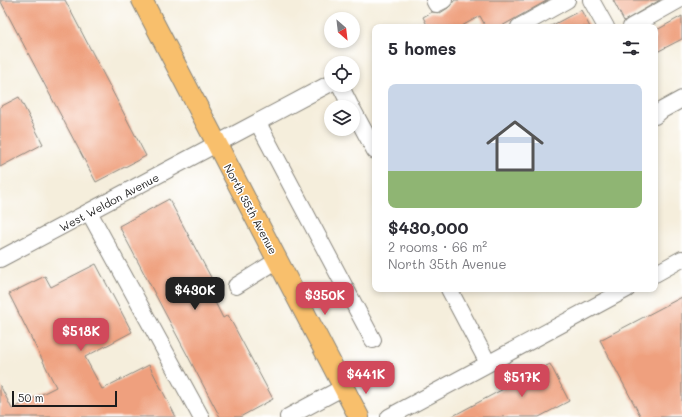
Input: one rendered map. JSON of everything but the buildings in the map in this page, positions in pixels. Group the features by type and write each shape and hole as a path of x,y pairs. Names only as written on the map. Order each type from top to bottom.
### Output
{"main road":[{"name":"North 35th Avenue","path":"142,0 359,417"}],"street":[{"path":"434,0 436,4 444,0"},
{"path":"524,24 567,0"},
{"path":"591,0 604,24"},
{"path":"636,24 679,0"},
{"name":"West Weldon Avenue","path":"0,259 324,87"},
{"path":"658,113 682,99"},
{"path":"258,123 374,340"},
{"path":"360,123 372,145"},
{"path":"89,212 201,417"},
{"path":"236,286 278,260"},
{"path":"658,272 682,260"},
{"path":"450,292 488,364"},
{"path":"389,417 621,292"},
{"path":"288,417 344,387"}]}
